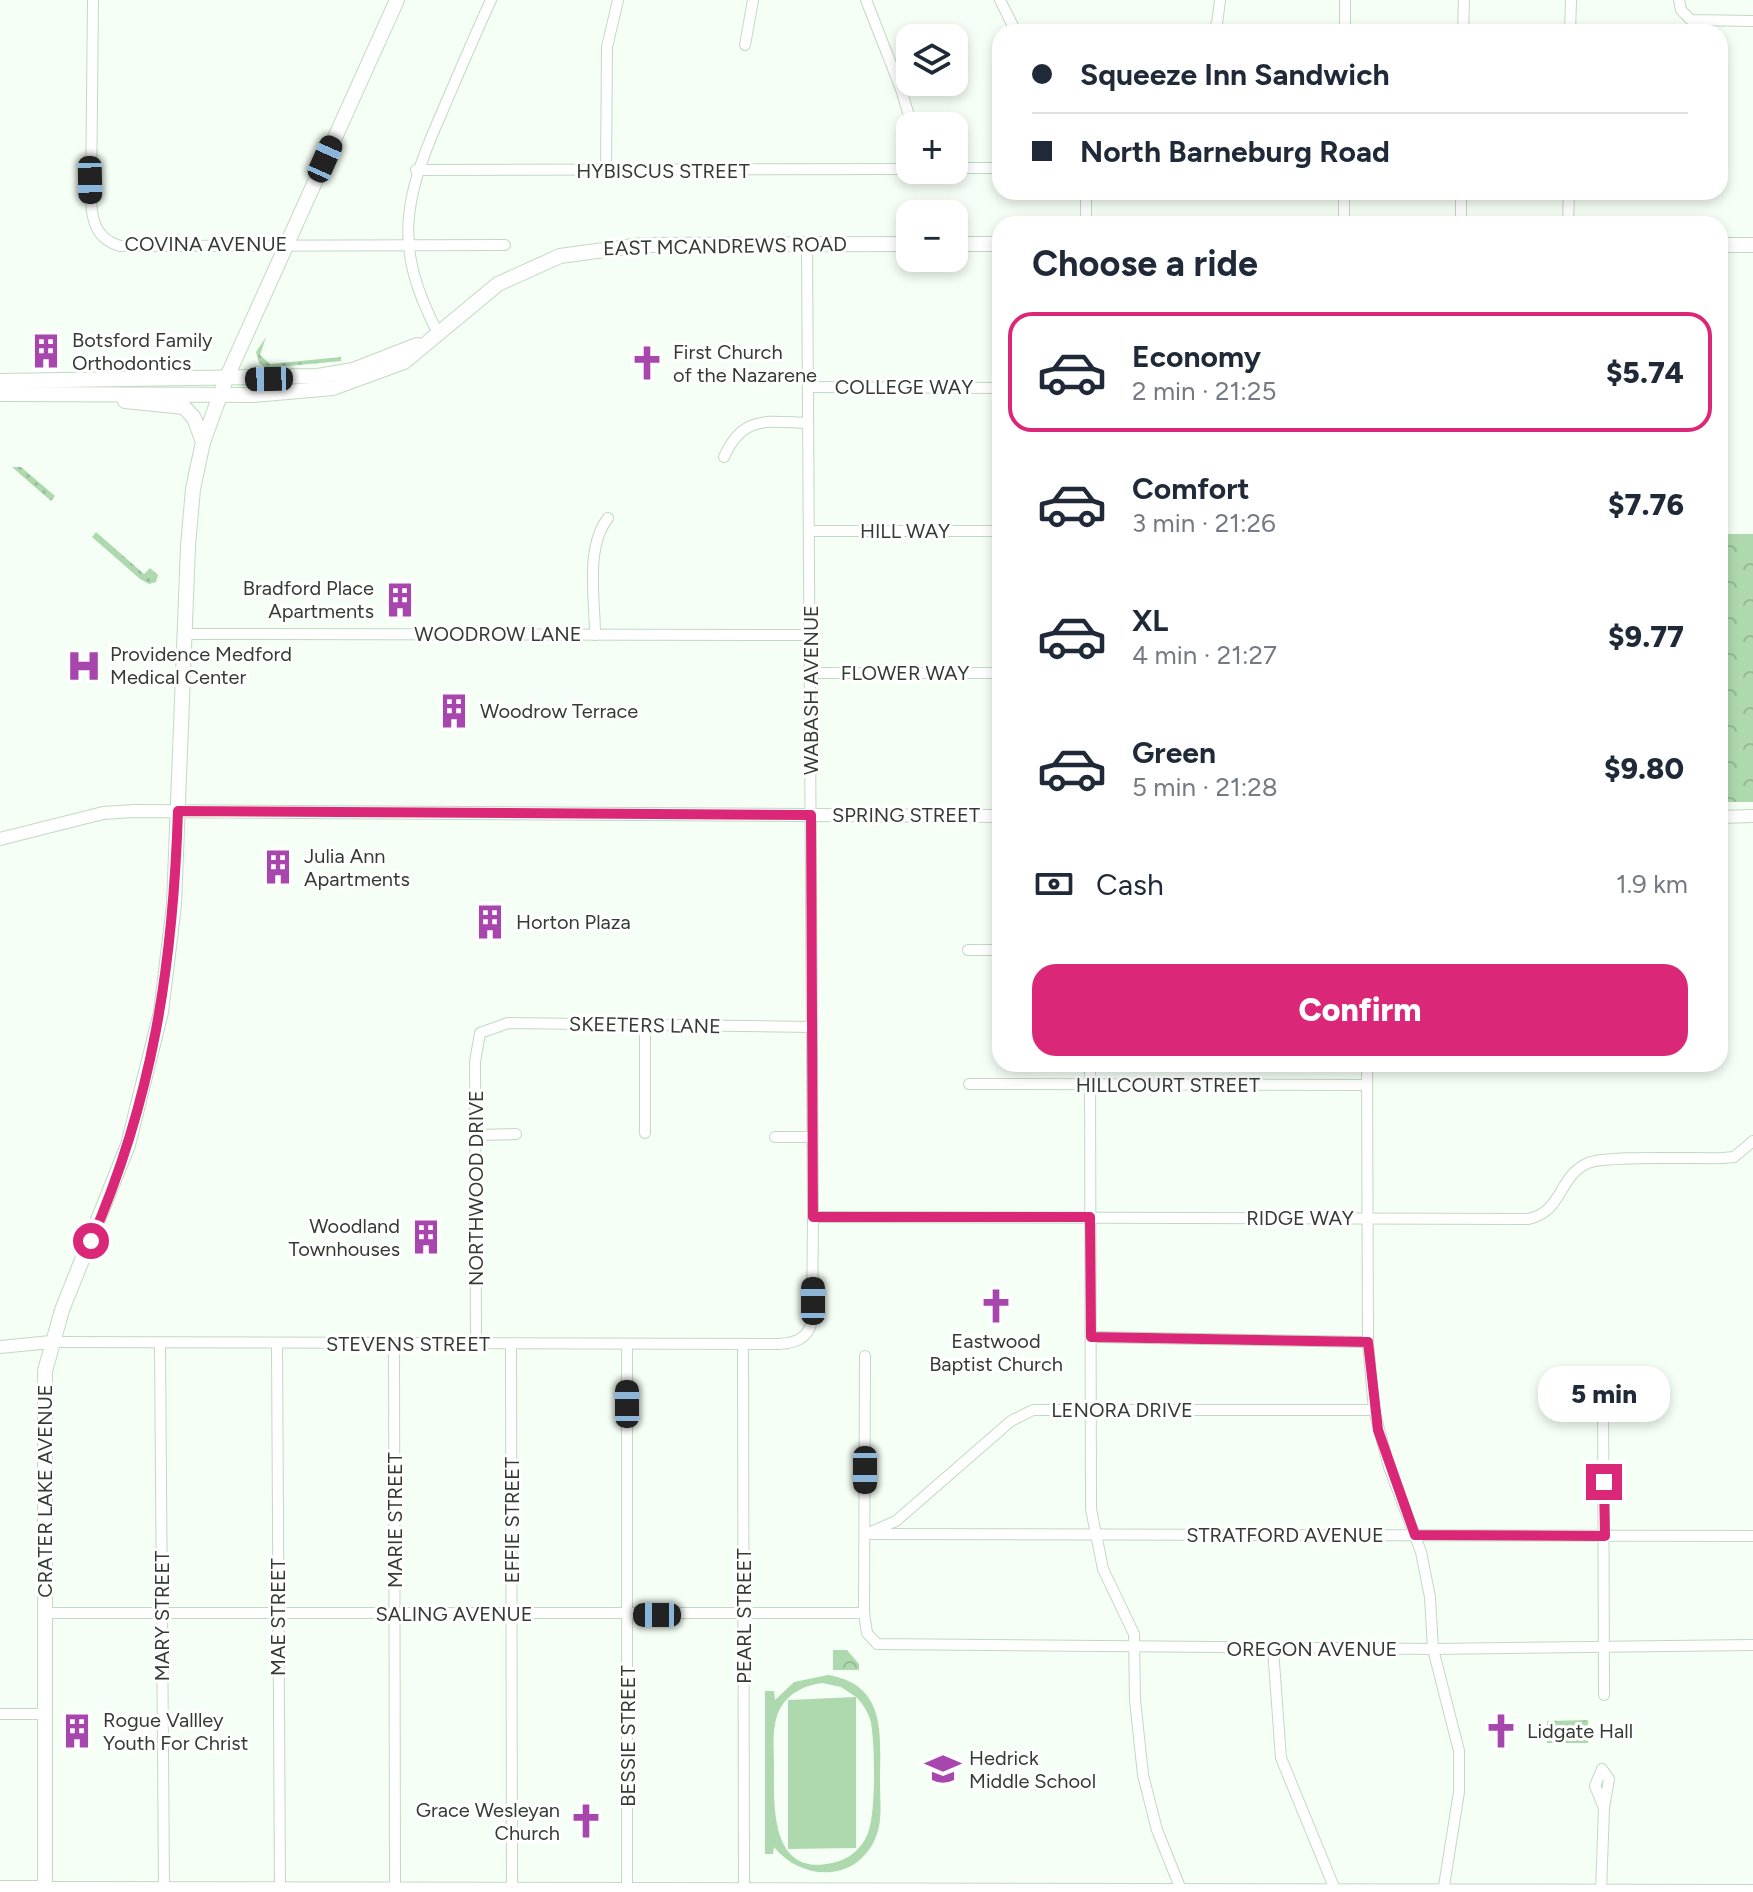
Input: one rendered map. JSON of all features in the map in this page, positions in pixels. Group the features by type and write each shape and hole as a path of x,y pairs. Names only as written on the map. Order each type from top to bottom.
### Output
{"main road":[{"name":"CRATER LAKE AVENUE","path":"45,1890 44,1387 51,1342 118,1174 149,1071 169,958 190,518 203,442 226,379 397,0"},
{"name":"EAST MCANDREWS ROAD","path":"0,394 219,395 333,388 404,362 498,284 560,256 641,245 896,244"},
{"path":"968,244 992,244"},
{"path":"1728,245 1753,245"},
{"name":"EAST MCANDREWS ROAD","path":"0,381 226,379 337,373 425,343"},
{"path":"101,396 144,405 184,407 194,418 203,442"},
{"path":"0,1888 45,1890"}],"street":[{"name":"COVINA AVENUE","path":"93,0 91,200 100,234 120,246 505,245"},
{"path":"438,333 416,284 408,244 409,206 416,170 491,0"},
{"path":"606,171 607,47 618,0"},
{"path":"745,45 753,0"},
{"path":"866,0 908,112"},
{"path":"1000,0 1012,24"},
{"path":"1217,24 1220,0"},
{"path":"1345,0 1345,24"},
{"path":"1463,24 1464,0"},
{"path":"1570,24 1571,0"},
{"path":"1679,0 1681,10 1691,20 1753,21"},
{"path":"968,168 992,168"},
{"name":"HYBISCUS STREET","path":"416,170 896,169"},
{"name":"WABASH AVENUE","path":"807,244 813,1217 810,1328"},
{"name":"COLLEGE WAY","path":"808,387 992,388"},
{"path":"724,457 730,443 746,426 765,422 808,423"},
{"path":"595,635 595,553 597,537 608,518"},
{"name":"HILL WAY","path":"810,531 992,531"},
{"name":"WOODROW LANE","path":"185,634 811,635"},
{"name":"FLOWER WAY","path":"811,673 992,673"},
{"name":"SPRING STREET","path":"0,839 103,813 178,811 992,816"},
{"path":"1728,817 1753,816"},
{"path":"968,950 992,950"},
{"name":"SKEETERS LANE","path":"480,1033 508,1023 812,1027"},
{"path":"645,1026 645,1133"},
{"name":"NORTHWOOD DRIVE","path":"476,1344 475,1049 480,1033"},
{"path":"1090,1072 1091,1509 1103,1569 1131,1623 1137,1737 1143,1775 1157,1830 1181,1890"},
{"path":"1367,1072 1368,1342 1374,1410 1389,1467 1426,1574 1433,1649 1459,1751 1459,1792 1443,1891"},
{"name":"HILLCOURT STREET","path":"969,1084 1367,1085"},
{"path":"476,1135 516,1134"},
{"path":"775,1137 812,1137"},
{"name":"RIDGE WAY","path":"813,1217 1539,1217 1554,1205 1569,1178 1587,1163 1734,1157 1753,1141"},
{"name":"STEVENS STREET","path":"0,1347 51,1342 743,1344 794,1342 810,1328"},
{"path":"1091,1337 1368,1342"},
{"name":"MARY STREET","path":"160,1343 164,1889"},
{"name":"MAE STREET","path":"277,1344 280,1889"},
{"name":"MARIE STREET","path":"394,1344 395,1889"},
{"name":"EFFIE STREET","path":"511,1344 512,1889"},
{"name":"BESSIE STREET","path":"627,1344 627,1888"},
{"name":"PEARL STREET","path":"743,1344 744,1887"},
{"path":"864,1613 865,1356"},
{"path":"1603,1382 1605,1536 1601,1648 1605,1654 1604,1695"},
{"name":"LENORA DRIVE","path":"865,1534 896,1521 1024,1412 1374,1410"},
{"name":"STRATFORD AVENUE","path":"865,1534 1753,1536"},
{"name":"SALING AVENUE","path":"45,1613 864,1613"},
{"name":"OREGON AVENUE","path":"864,1613 867,1633 872,1640 887,1646 1433,1649 1753,1645"},
{"path":"1273,1649 1281,1758 1335,1891"},
{"path":"0,1714 45,1714"},
{"path":"1601,1891 1604,1808"},
{"path":"45,1890 684,1890 744,1887 1753,1891"}],"green space":[{"path":"266,337 260,355 270,364 341,357 341,361 266,368 259,363 256,352"},
{"path":"12,467 21,467 55,496 51,501"},
{"path":"96,532 144,574 150,568 158,575 156,582 149,584 140,579 92,537"},
{"path":"1728,534 1753,534 1753,802 1728,802"},
{"path":"833,1650 847,1650 859,1664 859,1670 833,1670"},
{"path":"828,1675 847,1681 861,1689 871,1701 876,1715 880,1748 879,1826 866,1853 855,1864 842,1870 813,1871 798,1866 774,1847 773,1854 765,1854 765,1691 774,1691 775,1700 794,1682","holes":["822,1683 841,1687 856,1697 870,1719 874,1795 871,1823 862,1844 849,1856 838,1862 812,1864 797,1859 786,1849 780,1834 774,1800 774,1728 781,1707 789,1697 810,1685"]},
{"path":"856,1697 856,1848 788,1849 788,1700"},
{"path":"1588,1720 1588,1743 1547,1743 1547,1721"}],"place":[{"name":"Botsford Family Orthodontics","path":"46,351"},
{"name":"First Church of the Nazarene","path":"647,363"},
{"name":"Bradford Place Apartments","path":"400,600"},
{"name":"Providence Medford Medical Center","path":"84,666"},
{"name":"Woodrow Terrace","path":"454,711"},
{"name":"Julia Ann Apartments","path":"278,867"},
{"name":"Horton Plaza","path":"490,922"},
{"name":"Woodland Townhouses","path":"426,1237"},
{"name":"Eastwood Baptist Church","path":"996,1306"},
{"name":"Rogue Vallley Youth For Christ","path":"77,1731"},
{"name":"Lidgate Hall","path":"1501,1731"},
{"name":"Hedrick Middle School","path":"943,1769"},
{"name":"Grace Wesleyan Church","path":"586,1821"}],"route":[{"path":"91,1241 128,1145 159,1028 172,934 178,811 811,815 813,1217 1090,1217 1091,1337 1368,1342 1378,1430 1415,1535 1605,1536 1604,1482"}]}
